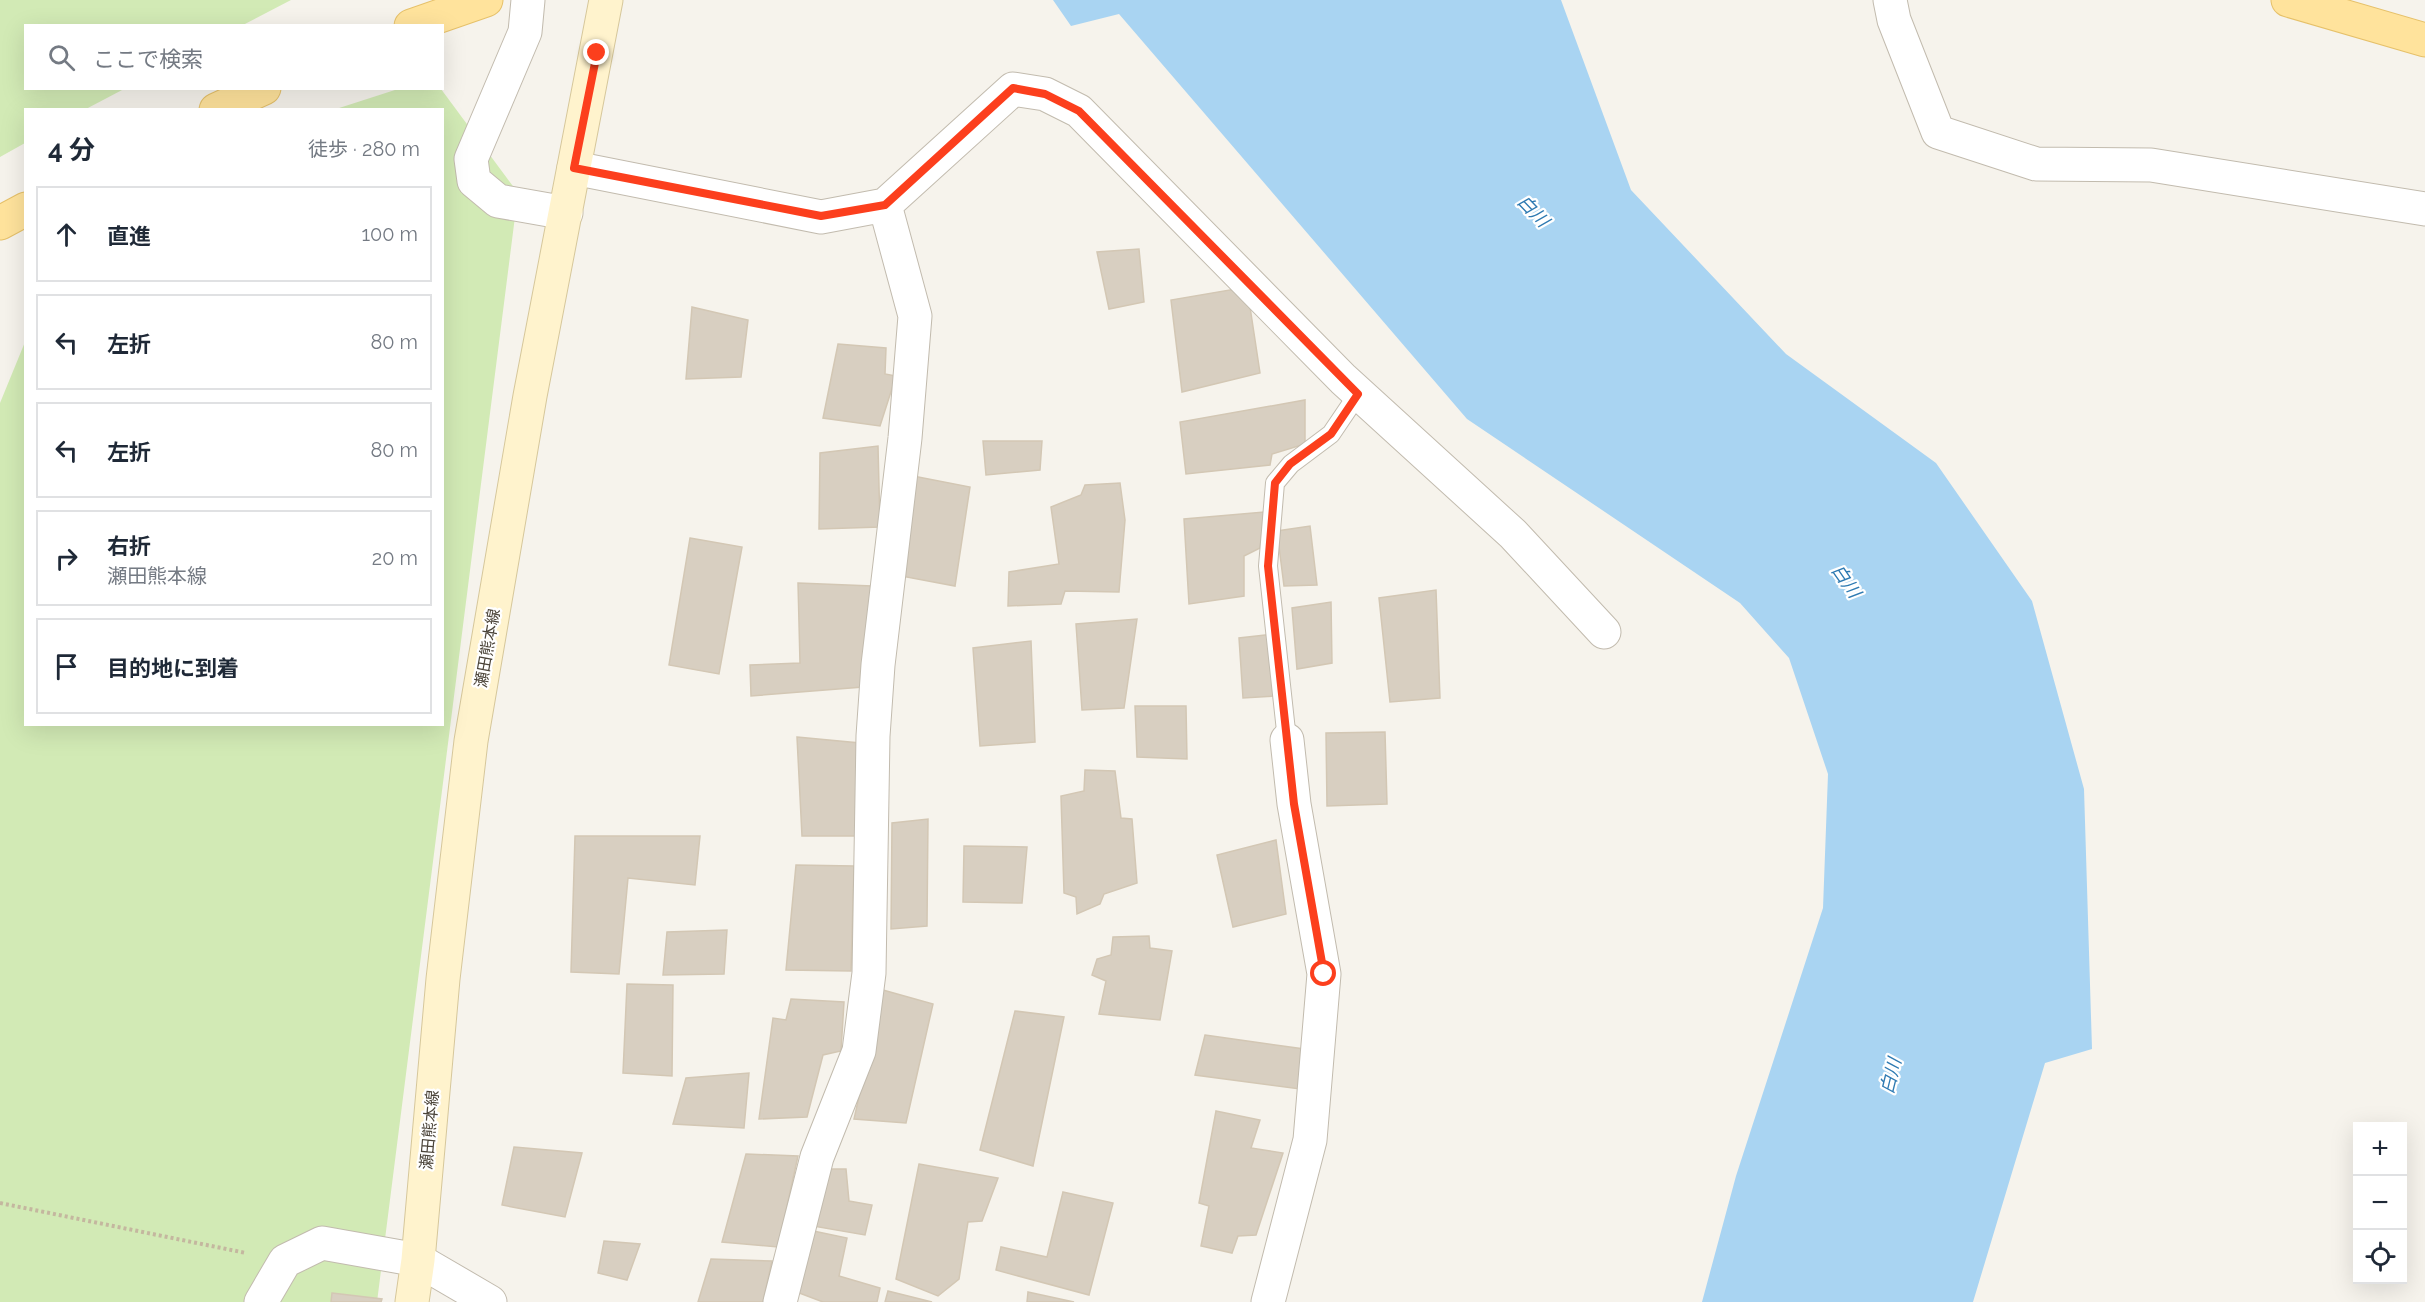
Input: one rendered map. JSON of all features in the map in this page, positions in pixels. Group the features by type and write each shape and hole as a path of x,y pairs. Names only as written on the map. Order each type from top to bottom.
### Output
{"main road":[{"path":"417,24 486,0"},
{"name":"瀬田熊本線","path":"412,1302 418,1260 441,991 471,741 530,396 606,0"},
{"path":"2288,0 2425,40"},
{"path":"220,108 260,90"},
{"path":"0,222 24,210"}],"street":[{"path":"528,0 525,32 471,159 474,181 498,201 566,213"},
{"path":"1890,0 1894,20 1938,132 2036,164 2151,165 2425,209"},
{"path":"574,168 821,216 885,205 1013,88 1045,94 1079,111 1358,394 1512,534 1604,632"},
{"path":"780,1302 817,1157 859,1050 869,973 873,736 877,677 905,438 915,316 885,205"},
{"path":"1268,1302 1310,1140 1324,974 1294,804 1287,740"},
{"path":"261,1302 285,1261 322,1244 418,1260 490,1302"}],"lane":[{"path":"1287,740 1268,566 1275,483 1290,464 1331,434 1358,394"}],"path":[{"path":"0,1203 285,1261"}],"green space":[{"path":"0,0 291,0 245,24 24,24 24,90 122,90 88,108 24,108 24,144 0,157"},
{"path":"395,90 442,90 518,193 377,1302 0,1302 0,403 24,344 24,726 444,726 444,108 339,108"}],"water":[{"name":"白川","path":"1053,0 1561,0 1631,190 1786,354 1936,463 2032,601 2084,789 2092,1049 2045,1063 1973,1302 1702,1302 1736,1176 1823,908 1828,774 1789,658 1740,603 1467,419 1119,14 1071,26"}],"building":[{"path":"1139,249 1144,302 1109,309 1097,252"},
{"path":"1247,287 1260,373 1182,392 1171,300"},
{"path":"692,307 748,320 741,377 686,379"},
{"path":"838,344 886,348 885,374 896,376 880,426 823,418"},
{"path":"1305,400 1305,444 1272,454 1270,465 1186,474 1180,422"},
{"path":"983,441 1042,441 1040,470 986,475"},
{"path":"878,446 880,527 819,529 820,453"},
{"path":"908,475 970,487 955,586 901,576"},
{"path":"1120,483 1125,520 1119,592 1065,591 1061,604 1008,606 1009,572 1059,564 1051,507 1081,495 1085,485"},
{"path":"1264,512 1260,548 1244,556 1244,596 1189,604 1184,519"},
{"path":"1310,526 1317,585 1284,586 1277,531"},
{"path":"690,538 742,547 719,674 669,665"},
{"path":"798,583 872,586 863,687 751,696 750,665 800,663"},
{"path":"1436,590 1440,698 1390,702 1379,598"},
{"path":"1331,602 1332,663 1297,669 1292,608"},
{"path":"1137,619 1124,708 1082,710 1076,624"},
{"path":"1274,634 1274,696 1243,698 1239,638"},
{"path":"1031,641 1035,742 980,746 973,648"},
{"path":"1135,706 1186,706 1187,759 1137,757"},
{"path":"1385,732 1387,804 1327,806 1326,733"},
{"path":"797,737 860,743 856,836 802,836"},
{"path":"1085,770 1115,771 1121,818 1132,819 1137,883 1104,894 1100,904 1077,914 1076,897 1064,893 1061,796 1084,791"},
{"path":"928,819 927,926 891,929 892,823"},
{"path":"575,836 700,836 695,885 628,878 619,974 571,972"},
{"path":"1276,840 1286,914 1233,927 1217,855"},
{"path":"964,846 1027,847 1022,903 963,902"},
{"path":"796,865 854,866 851,971 786,970"},
{"path":"727,930 724,974 663,975 667,932"},
{"path":"1149,936 1150,948 1172,951 1160,1020 1099,1014 1106,981 1092,975 1097,959 1111,955 1113,937"},
{"path":"627,984 673,985 672,1076 623,1073"},
{"path":"883,990 933,1004 906,1123 854,1119"},
{"path":"791,999 844,1002 841,1051 823,1055 807,1117 759,1119 773,1018 786,1020"},
{"path":"1015,1011 1064,1017 1033,1166 980,1150"},
{"path":"1205,1035 1304,1049 1300,1089 1195,1075"},
{"path":"749,1073 744,1128 673,1124 686,1078"},
{"path":"1216,1111 1260,1120 1251,1148 1283,1153 1256,1235 1238,1236 1232,1253 1201,1246 1209,1206 1199,1203"},
{"path":"514,1147 582,1153 565,1217 502,1205"},
{"path":"746,1154 798,1156 778,1247 722,1242"},
{"path":"919,1164 998,1178 982,1221 968,1222 959,1279 938,1296 896,1279"},
{"path":"822,1169 846,1169 849,1201 872,1205 865,1235 807,1225"},
{"path":"1063,1192 1113,1203 1089,1295 996,1270 1001,1247 1047,1257"},
{"path":"804,1229 847,1238 839,1276 880,1288 877,1302 823,1302 794,1291"},
{"path":"604,1241 640,1244 627,1280 598,1273"},
{"path":"711,1259 772,1261 763,1302 698,1302"},
{"path":"888,1291 932,1302 885,1302"},
{"path":"1028,1292 1074,1302 1027,1302"},
{"path":"332,1293 382,1299 381,1302 331,1302"}],"route":[{"path":"597,53 574,168 821,216 885,205 1013,88 1045,94 1079,111 1358,394 1331,434 1290,464 1275,483 1268,566 1294,804 1324,974"}]}
